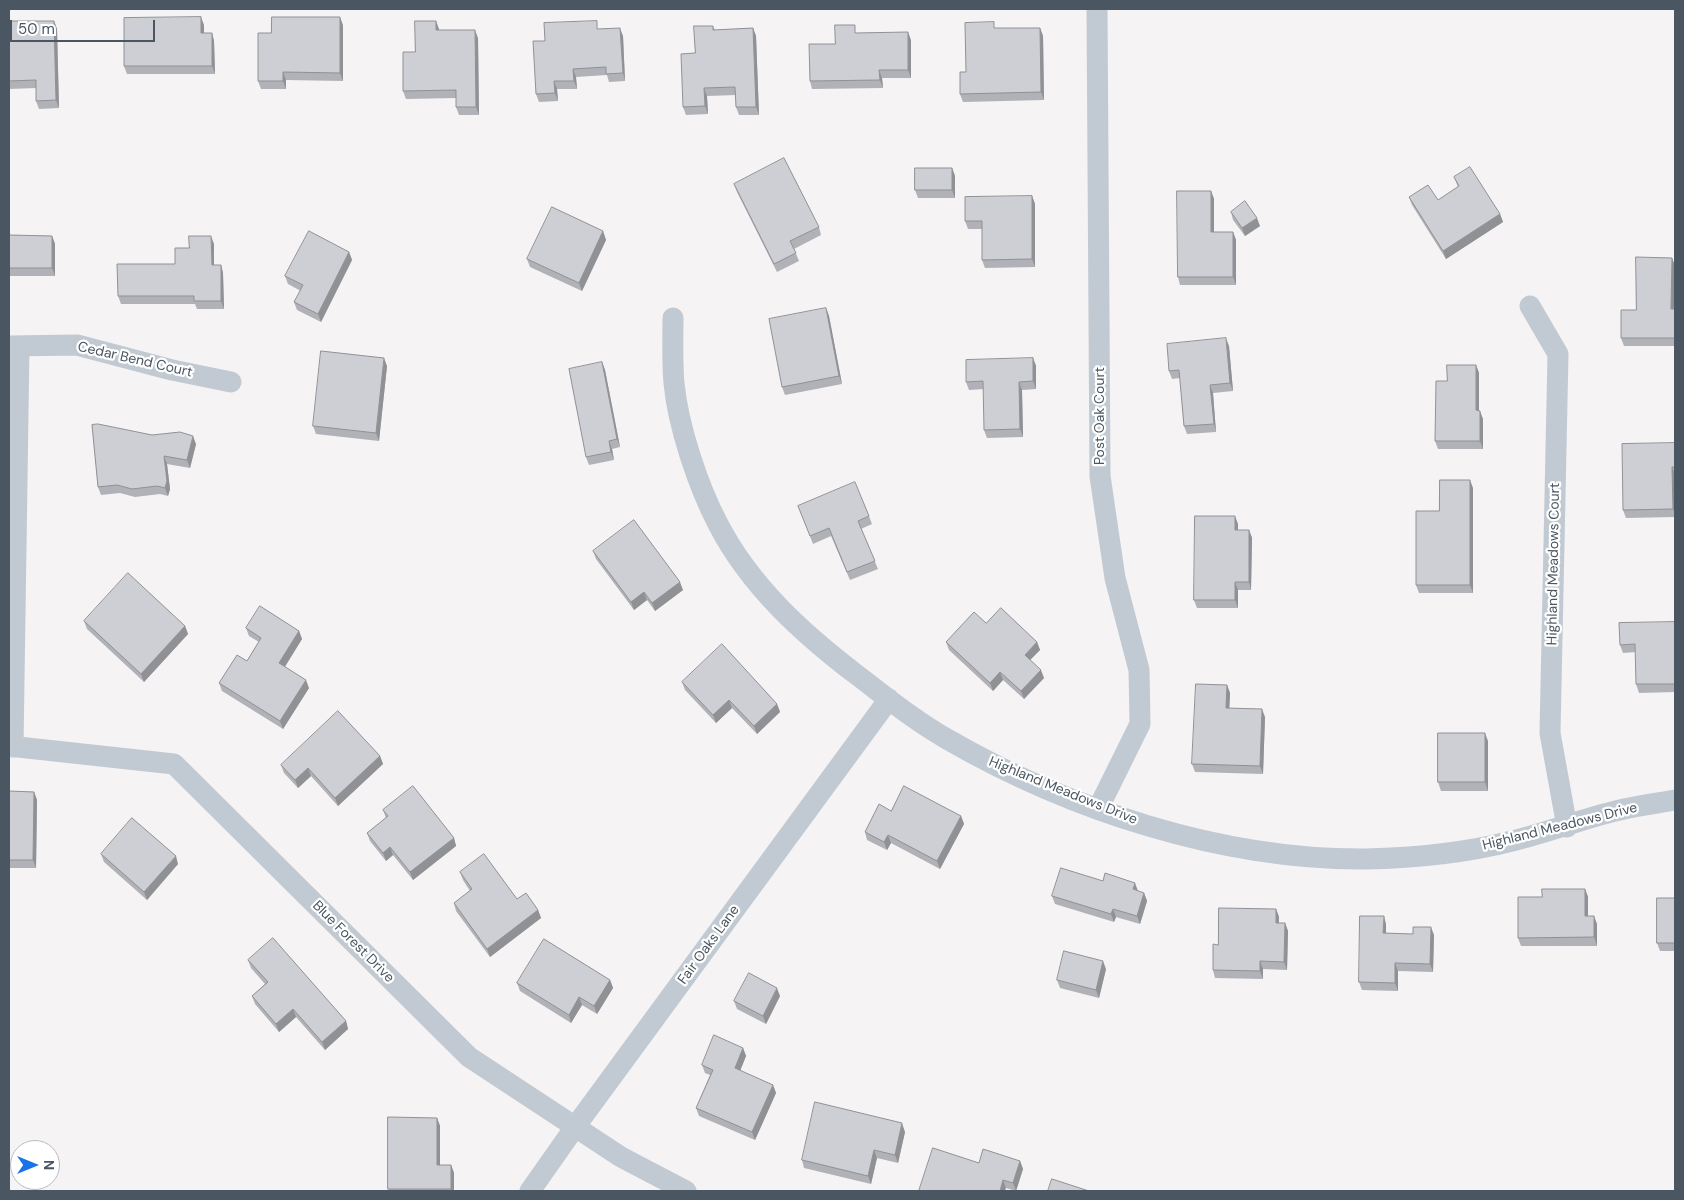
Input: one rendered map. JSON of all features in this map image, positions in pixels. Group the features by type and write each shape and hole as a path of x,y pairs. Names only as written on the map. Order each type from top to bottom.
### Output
{"street":[{"name":"Post Oak Court","path":"1097,9 1100,476 1115,578 1139,670 1140,715 1140,724 1098,809"},
{"name":"Highland Meadows Court","path":"1530,306 1558,354 1550,733 1567,827"},
{"name":"Highland Meadows Drive","path":"673,318 674,383 686,447 718,525 760,588 826,651 945,739 987,761 1098,809 1191,838 1265,852 1324,858 1365,859 1442,854 1509,842 1567,827 1622,809 1675,800"},
{"name":"Cedar Bend Court","path":"14,346 77,345 172,370 231,382"},
{"path":"11,747 14,346"},
{"name":"Fair Oaks Lane","path":"530,1191 889,699"},
{"name":"Blue Forest Drive","path":"11,747 174,764 469,1057 621,1157 686,1191"}],"building":[{"path":"201,17 201,33 212,33 212,66 124,66 124,18"},
{"path":"272,17 340,17 340,73 283,72 283,81 258,81 258,33 271,33"},
{"path":"9,21 54,21 56,100 36,101 36,80 9,81"},
{"path":"415,21 436,21 436,30 475,30 476,107 456,107 456,90 403,91 403,52 415,52"},
{"path":"597,21 597,29 620,28 623,73 606,74 606,67 573,69 574,81 554,81 555,93 536,94 533,41 545,41 544,23"},
{"path":"994,22 994,28 1040,28 1041,92 960,94 960,72 966,72 965,23"},
{"path":"835,25 855,25 855,33 908,32 908,70 879,70 880,80 810,81 809,44 835,44"},
{"path":"694,26 713,26 713,30 753,28 756,107 736,107 735,87 704,88 705,106 683,107 681,54 695,53"},
{"path":"784,158 819,227 790,241 796,253 774,264 734,184"},
{"path":"1470,167 1500,214 1443,251 1409,197 1428,185 1438,200 1459,186 1454,177"},
{"path":"915,168 952,168 952,190 915,190"},
{"path":"1177,191 1211,191 1211,232 1233,232 1233,277 1178,277"},
{"path":"1032,196 1032,259 982,260 982,221 965,221 965,197"},
{"path":"1245,201 1257,218 1242,228 1231,212"},
{"path":"552,207 603,231 579,283 527,259"},
{"path":"309,231 349,252 318,314 294,302 303,285 285,276"},
{"path":"9,235 52,236 52,268 9,268"},
{"path":"189,236 211,236 212,265 221,265 221,301 194,301 194,296 118,296 117,264 175,264 175,248 189,248"},
{"path":"1636,257 1672,258 1671,309 1675,309 1675,338 1621,338 1621,310 1636,310"},
{"path":"826,308 839,376 782,387 769,319"},
{"path":"1226,338 1230,383 1210,385 1214,424 1184,426 1179,370 1169,371 1167,344"},
{"path":"321,351 384,358 376,433 313,426"},
{"path":"1033,358 1033,381 1019,382 1020,429 984,430 983,381 966,382 966,360"},
{"path":"602,362 617,439 609,441 611,452 586,457 569,369"},
{"path":"1447,365 1476,365 1476,410 1480,411 1480,441 1435,441 1436,381 1447,381"},
{"path":"98,424 152,435 180,432 193,436 187,460 164,456 167,481 165,488 157,486 132,489 117,485 98,487 92,425"},
{"path":"1675,443 1675,467 1672,467 1673,509 1623,510 1622,444"},
{"path":"1440,480 1470,480 1470,585 1416,585 1416,511 1439,511"},
{"path":"855,482 869,516 858,521 875,561 847,572 829,528 810,536 798,506"},
{"path":"1195,516 1235,516 1235,530 1249,530 1249,582 1235,582 1235,600 1194,600"},
{"path":"634,520 680,582 652,603 644,592 631,602 593,551"},
{"path":"128,573 185,626 141,674 84,621"},
{"path":"260,606 299,631 279,663 306,680 280,721 219,683 237,655 247,661 261,638 246,628"},
{"path":"1001,608 1037,642 1025,655 1041,670 1021,691 1000,672 990,683 946,642 974,612 986,623"},
{"path":"1675,622 1675,684 1636,684 1635,644 1620,645 1619,623"},
{"path":"722,644 777,704 754,726 729,700 713,715 682,682"},
{"path":"1196,684 1227,685 1226,708 1262,709 1260,766 1192,764"},
{"path":"338,711 380,756 335,798 308,768 295,780 281,765"},
{"path":"1438,733 1485,733 1485,782 1438,782"},
{"path":"413,786 454,838 410,872 390,847 383,853 367,833 388,816 383,810"},
{"path":"904,786 961,816 937,861 888,835 884,842 865,832 879,804 891,811"},
{"path":"9,791 34,792 33,860 9,860"},
{"path":"132,818 176,856 144,892 101,854"},
{"path":"484,854 517,899 526,893 538,910 487,949 454,903 472,889 460,872"},
{"path":"1061,868 1103,881 1105,873 1135,883 1133,889 1144,893 1137,916 1113,909 1111,914 1052,896"},
{"path":"1542,889 1585,889 1585,916 1594,916 1594,937 1518,938 1518,897 1542,897"},
{"path":"1657,898 1675,898 1675,943 1657,943"},
{"path":"1219,908 1276,909 1276,923 1285,923 1284,962 1260,961 1260,971 1213,970 1213,944 1218,945"},
{"path":"1360,916 1384,916 1383,933 1413,934 1413,927 1431,927 1430,964 1395,963 1395,983 1359,982"},
{"path":"273,938 346,1021 322,1042 293,1009 276,1024 252,996 268,982 248,960"},
{"path":"544,939 610,980 594,1006 579,997 569,1015 517,983"},
{"path":"1064,951 1103,961 1096,990 1057,980"},
{"path":"749,973 777,988 763,1016 734,1001"},
{"path":"714,1035 743,1048 735,1068 773,1085 752,1132 696,1108 713,1070 702,1065"},
{"path":"815,1102 902,1123 895,1155 874,1150 868,1176 802,1160"},
{"path":"388,1117 437,1118 437,1165 451,1165 451,1189 388,1189"},
{"path":"933,1148 979,1163 983,1149 1020,1161 1013,1183 1003,1180 1000,1191 919,1191"},
{"path":"1052,1179 1089,1191 1048,1191"}]}
